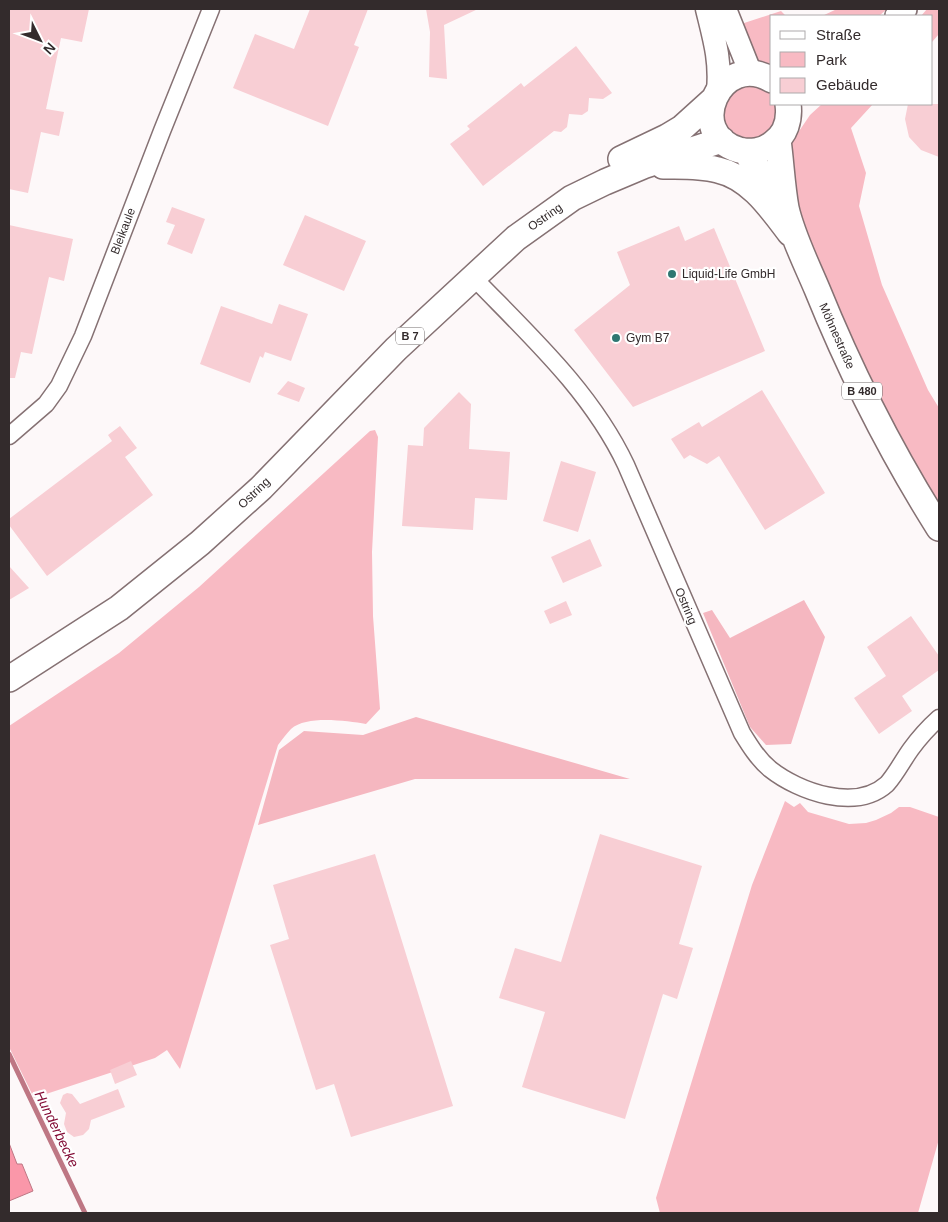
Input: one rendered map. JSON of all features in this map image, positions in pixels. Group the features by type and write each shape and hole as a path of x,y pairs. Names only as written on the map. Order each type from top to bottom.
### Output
{"main road":[{"name":"B 7","path":"572,198 585,184 614,162 682,128 732,78 741,74 761,77"},
{"path":"715,95 711,109 713,126 722,140 733,148 745,151 763,150 778,140 784,132 791,106"},
{"name":"B 7","path":"572,198 643,166 722,140"},
{"name":"B 480","path":"778,140 786,208 799,246"},
{"name":"B 480","path":"745,151 786,208"},
{"path":"643,166 703,167 735,176 764,200 799,246"},
{"name":"Ostring","path":"9,679 119,608 200,543 261,488 396,349 473,276 516,238 572,198"},
{"name":"Möhnestraße","path":"799,246 860,387 905,473 939,528"}],"street":[{"name":"Bleikaule","path":"9,436 46,404 59,386 83,336 158,139 211,9"},
{"path":"707,9 719,59 720,72 715,95"},
{"path":"725,9 761,77"},
{"name":"Ostring","path":"473,276 569,379 594,410 612,438 626,465 742,733 758,757 792,784 834,797 852,799 872,794 888,782 913,747 939,718"}],"green space":[{"path":"837,9 887,9 880,15 824,15"},
{"path":"927,9 939,9 939,34 933,41 933,15 922,15"},
{"path":"781,11 785,15 770,15 770,65 756,59 741,24"},
{"path":"740,84 770,90 770,105 778,105 779,119 759,142 729,136 719,107"},
{"path":"821,105 872,105 851,128 866,173 859,206 882,285 928,390 939,408 939,502 926,482 863,367 804,225 790,176 791,143 810,115"},
{"path":"375,430 378,437 372,552 373,616 380,709 366,724 316,720 298,725 291,729 278,745 180,1069 167,1050 155,1058 34,1098 9,1047 9,726 119,653 199,587 370,431"},
{"path":"785,801 794,807 800,803 808,812 849,824 866,823 876,820 899,807 910,807 939,817 939,1139 918,1213 660,1213 656,1198 752,885"}],"shaded area":[{"path":"804,600 825,637 791,744 766,745 750,727 703,613 712,610 730,638"},
{"path":"416,717 630,779 415,779 258,825 279,750 304,731 363,735"},
{"path":"9,1143 17,1164 22,1164 33,1191 9,1201"}],"building":[{"path":"9,9 89,9 82,42 61,38 46,109 64,112 59,136 41,132 28,193 9,189"},
{"path":"310,9 368,9 354,45 359,47 328,126 233,88 255,34 294,49"},
{"path":"426,9 478,9 444,25 447,79 429,77 430,32"},
{"path":"576,46 612,93 603,99 589,98 588,111 582,115 569,114 567,127 561,132 554,131 483,186 450,144 470,129 467,126 521,83 524,87"},
{"path":"939,104 939,157 921,150 909,137 905,119 908,105"},
{"path":"172,207 205,219 192,254 167,244 175,225 166,222"},
{"path":"305,215 366,241 344,291 283,265"},
{"path":"9,225 73,239 64,281 49,277 32,354 21,352 15,378 9,378"},
{"path":"679,226 685,241 714,228 765,351 633,407 574,330 630,285 617,252"},
{"path":"279,304 308,314 291,361 265,352 263,358 260,356 250,383 200,364 221,306 272,324"},
{"path":"288,381 305,388 299,402 277,394"},
{"path":"762,390 825,493 765,530 719,456 707,464 690,455 684,459 671,439 699,422 702,427"},
{"path":"459,392 471,404 469,449 510,452 507,500 475,498 473,530 402,526 408,445 423,446 424,428"},
{"path":"120,426 137,448 125,457 153,495 47,576 9,525 9,519 112,441 108,435"},
{"path":"561,461 596,472 578,532 543,521"},
{"path":"590,539 602,566 563,583 551,557"},
{"path":"9,566 29,588 9,600"},
{"path":"566,601 572,615 550,624 544,611"},
{"path":"911,616 939,656 939,670 902,696 912,711 879,734 854,698 886,676 867,647"},
{"path":"600,834 702,866 679,944 693,948 677,999 663,994 625,1119 522,1087 545,1012 499,998 515,948 561,962"},
{"path":"375,854 453,1106 351,1137 334,1084 316,1090 270,945 289,939 273,885"},
{"path":"131,1061 137,1075 115,1084 110,1070"},
{"path":"118,1089 125,1107 91,1120 89,1129 83,1135 74,1137 67,1132 64,1124 66,1113 60,1103 63,1095 67,1093 72,1094 80,1104"}],"waterway":[{"name":"Hunderbecke","path":"9,1054 85,1213"}],"place":[{"name":"Liquid-Life GmbH","path":"672,274"},
{"name":"Gym B7","path":"616,338"}]}
